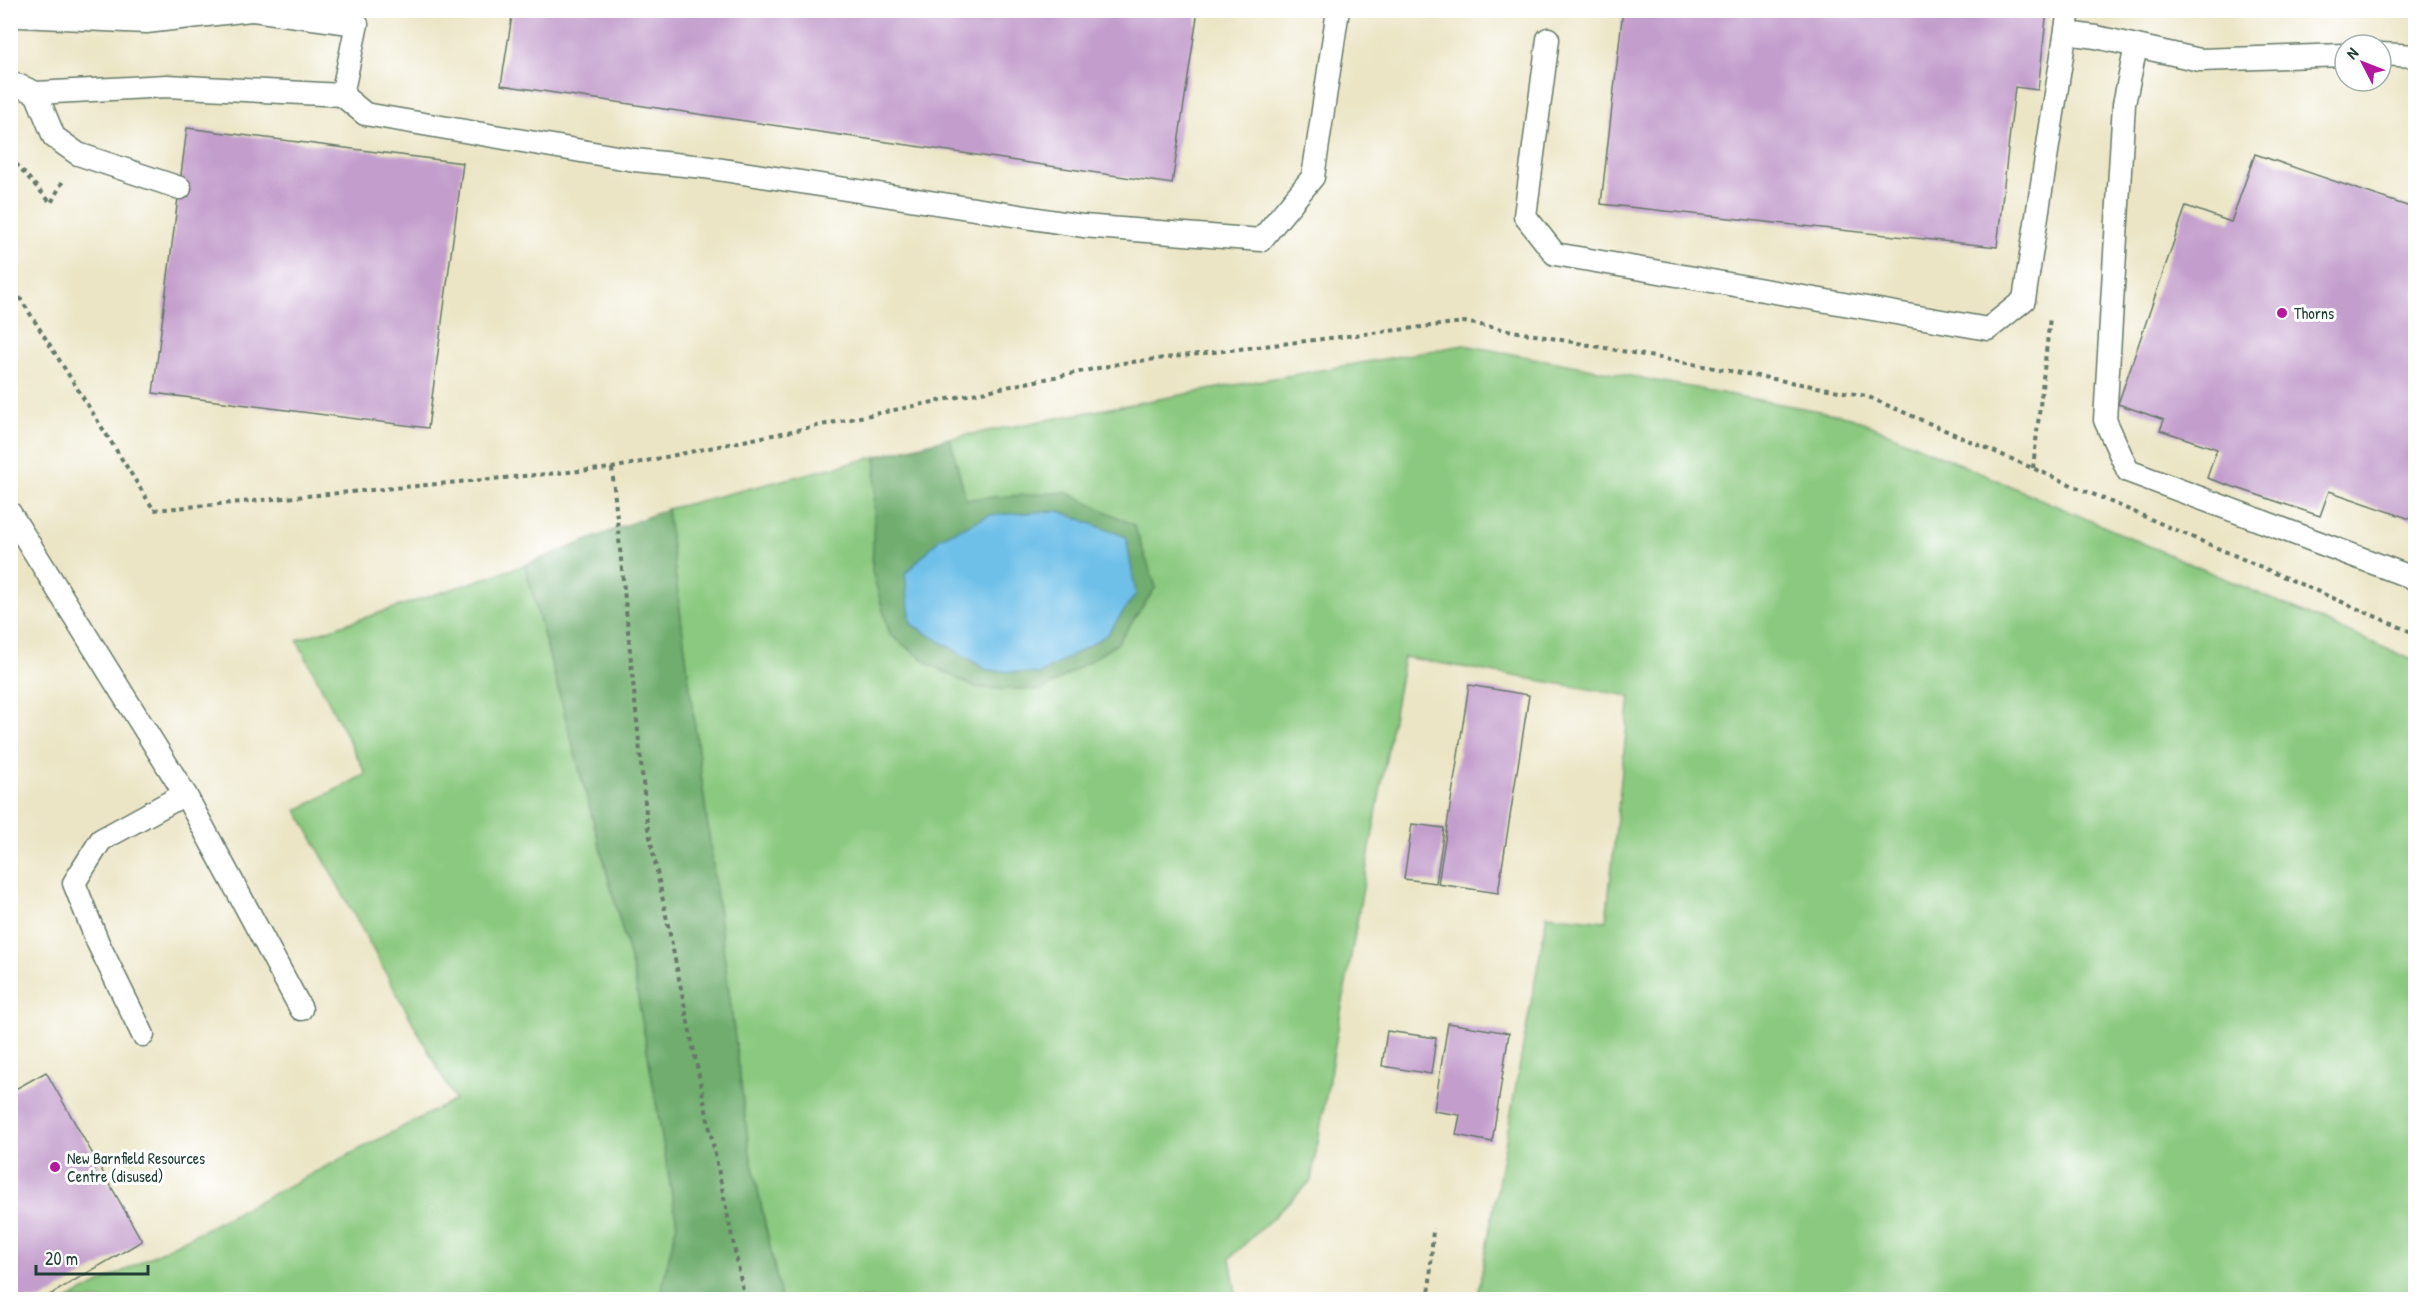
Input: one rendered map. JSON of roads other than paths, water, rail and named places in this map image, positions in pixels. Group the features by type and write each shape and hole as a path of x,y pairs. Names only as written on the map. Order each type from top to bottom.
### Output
{"lane":[{"path":"10,13 20,16 146,22 252,10 358,17 342,95"},
{"path":"10,81 36,93 167,86 342,95 365,114 634,160 704,167 1083,226 1261,240 1313,177 1338,10"},
{"path":"1548,39 1525,216 1555,254 1988,329 2024,300 2069,10"},
{"path":"2066,33 2200,60 2333,55"},
{"path":"2136,46 2124,104 2105,420 2128,471 2415,579"},
{"path":"2393,55 2415,56"},
{"path":"36,93 54,137 78,154 180,188"},
{"path":"10,513 185,794 301,1009"},
{"path":"144,1035 98,943 74,883 101,840 185,794"}],"water":[{"path":"1059,511 1126,537 1136,594 1107,635 1040,674 987,670 911,624 905,574 940,538 990,515"}],"place":[{"name":"Thorns","path":"2282,313"},
{"name":"New Barnfield Resources Centre (disused)","path":"55,1167"}]}
